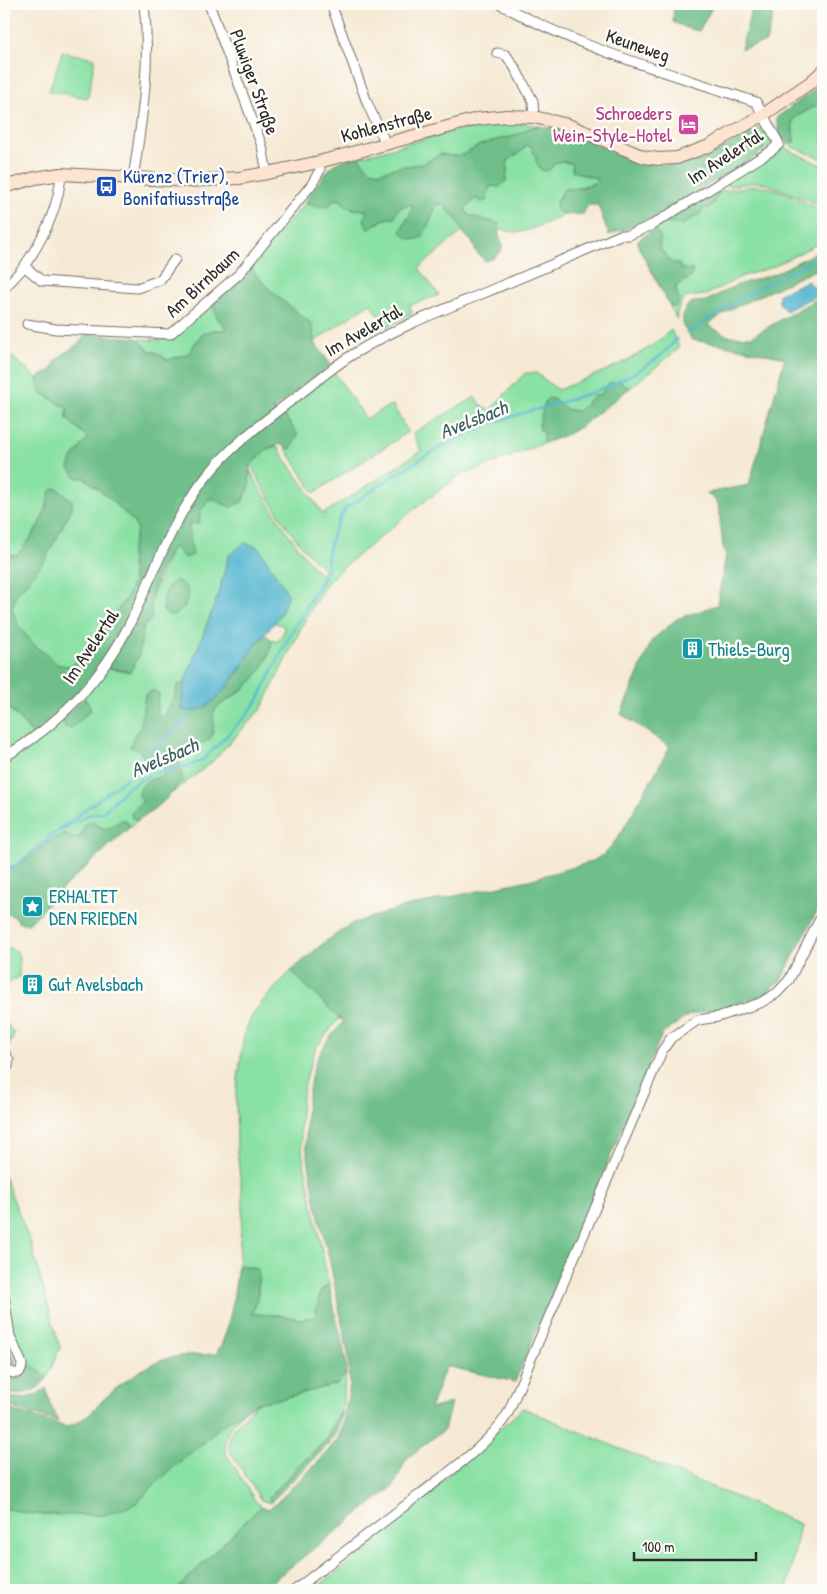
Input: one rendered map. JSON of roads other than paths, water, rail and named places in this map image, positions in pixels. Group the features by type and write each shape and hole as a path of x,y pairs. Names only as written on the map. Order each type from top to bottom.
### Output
{"main road":[{"name":"Im Avelertal","path":"763,115 811,82 823,70"},
{"name":"Kohlenstraße","path":"4,187 35,178 61,174 203,181 267,173 319,162 477,119 507,116 534,118 568,125 644,157 668,159 683,157 704,149 763,115"}],"street":[{"path":"133,178 146,86 147,29 144,4"},
{"name":"Pluwiger Straße","path":"209,4 262,146 267,173"},
{"path":"331,4 368,105 386,144"},
{"name":"Keuneweg","path":"500,4 524,18 604,52 756,102 763,115"},
{"path":"497,53 506,55 515,68 533,101 534,118"},
{"name":"Im Avelertal","path":"4,757 36,736 91,684 130,623 172,528 194,492 208,474 262,423 354,353 403,326 620,235 629,235 652,225 777,146 779,144 778,139 763,115"},
{"name":"Am Birnbaum","path":"27,324 56,329 170,334 239,274 312,184 320,170 319,162"},
{"path":"4,289 24,266 45,231 60,190 61,174"},
{"name":"Am Birnbaum","path":"24,266 42,281 137,288 160,280 175,259"},
{"path":"295,1590 438,1480 484,1442 503,1422 662,1051 671,1038 698,1020 718,1017 760,1003 777,993 788,980 823,913"},
{"path":"4,1052 10,1060 8,1066 4,1069"},
{"path":"4,1296 10,1336 22,1368 18,1373 14,1374 8,1372 4,1366"}],"water":[{"path":"807,281 816,289 815,296 786,311 779,303 779,294"},
{"path":"245,543 258,547 288,594 285,603 275,622 256,644 224,691 204,707 193,711 182,710 184,684 217,598 229,555"}],"waterway":[{"name":"Avelsbach","path":"687,333 751,292 823,255"},
{"name":"Avelsbach","path":"327,572 331,538 346,508 381,484 417,461 473,431 514,416 576,398 616,382 658,358 677,339"},
{"name":"Avelsbach","path":"52,835 88,815 103,812 128,787 152,774 191,765 204,759 245,717 258,700 288,639 324,576"},
{"name":"Avelsbach","path":"60,829 128,777 191,713"},
{"name":"Avelsbach","path":"4,874 53,834"}],"place":[{"name":"Schroeders Wein-Style-Hotel","path":"688,124"},
{"name":"Kürenz (Trier), Bonifatiusstraße","path":"107,187"},
{"name":"Thiels-Burg","path":"692,649"},
{"name":"ERHALTET DEN FRIEDEN","path":"33,907"},
{"name":"Gut Avelsbach","path":"32,984"}]}
